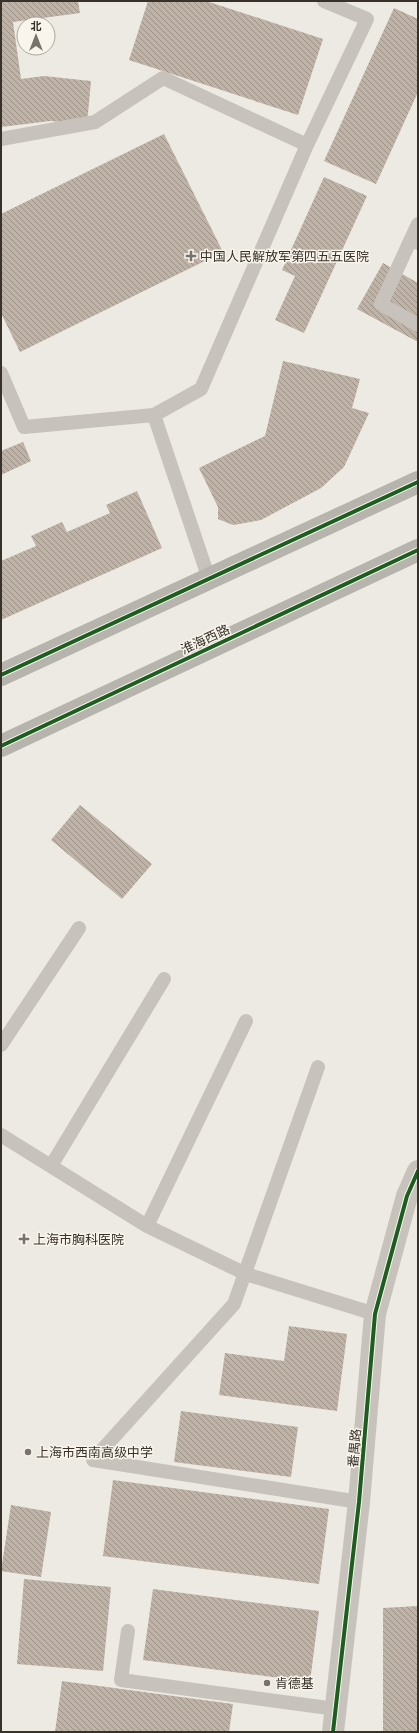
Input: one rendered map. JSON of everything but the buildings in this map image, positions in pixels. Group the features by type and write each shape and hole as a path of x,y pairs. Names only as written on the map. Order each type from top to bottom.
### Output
{"main road":[{"path":"1,675 418,482"},
{"name":"淮海西路","path":"1,746 418,550"}],"street":[{"name":"番禺路","path":"333,1732 359,1502 375,1314 407,1196 418,1171"}],"lane":[{"path":"1,373 24,427 154,415 201,389 307,145 366,19 324,1"},
{"path":"1,139 95,122 163,78 307,145"},
{"path":"418,224 414,241 381,304 418,325"},
{"path":"154,415 209,579"},
{"path":"1,1045 79,928"},
{"path":"51,1166 164,979"},
{"path":"147,1226 246,1021"},
{"path":"318,1067 246,1274 234,1304 93,1460 359,1502"},
{"path":"1,1135 147,1226 246,1274 375,1314"},
{"path":"128,1631 121,1680 336,1709"}],"cycle path":[{"path":"1,675 418,482"},
{"path":"1,746 418,550"},
{"path":"333,1732 359,1502 375,1314 407,1196 418,1171"}],"place":[{"name":"中国人民解放军第四五五医院","path":"191,256"},
{"name":"上海市胸科医院","path":"24,1239"},
{"name":"上海市西南高级中学","path":"28,1452"},
{"name":"肯德基","path":"267,1683"}]}
